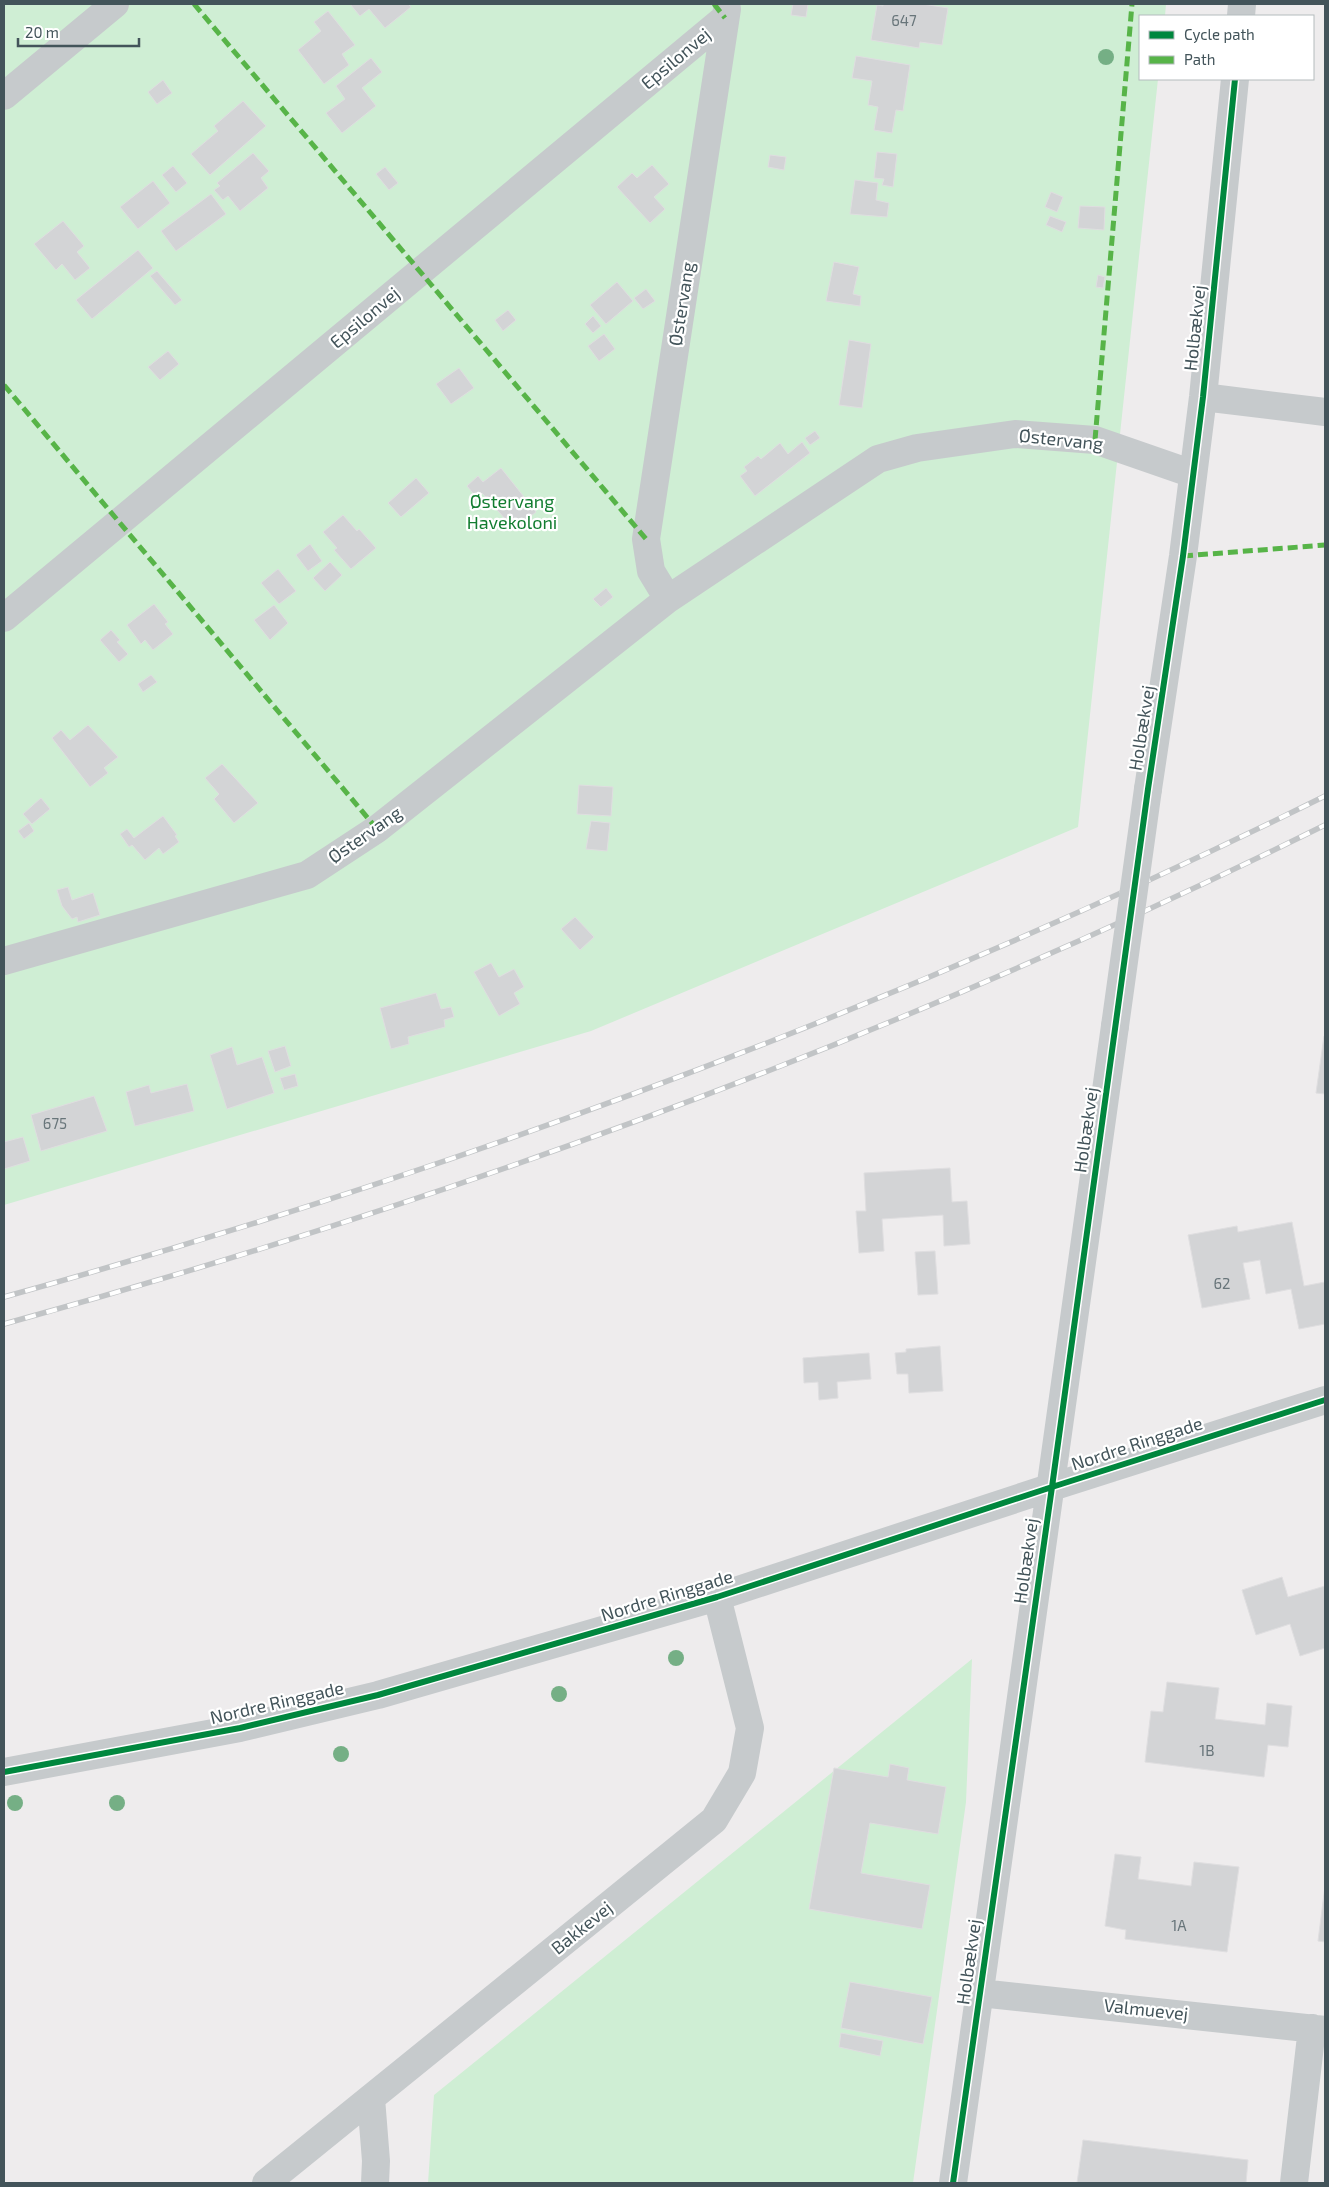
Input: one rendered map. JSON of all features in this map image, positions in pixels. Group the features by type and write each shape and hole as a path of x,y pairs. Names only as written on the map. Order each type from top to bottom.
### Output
{"street":[{"path":"4,96 115,4"},
{"name":"Østervang","path":"668,599 650,571 646,539 726,11"},
{"name":"Epsilonvej","path":"4,618 726,11"},
{"name":"Holbækvej","path":"953,2183 1052,1487 1148,789 1183,556 1203,397 1235,80"},
{"path":"1203,397 1325,412"},
{"name":"Østervang","path":"4,961 306,875 377,829 668,599 878,459 917,448 1015,434 1095,440 1193,474"},
{"name":"Nordre Ringgade","path":"4,1772 240,1728 378,1695 717,1597 1325,1400"},
{"name":"Bakkevej","path":"266,2183 714,1820 742,1773 750,1728 717,1597"},
{"name":"Valmuevej","path":"980,1993 1318,2029 1294,2183"},
{"path":"371,2098 376,2161 375,2183"}],"green space":[{"name":"Østervang Havekoloni","path":"4,4 1166,4 1165,15 1139,15 1139,80 1158,80 1078,827 591,1031 4,1205"},
{"path":"972,1659 966,1802 913,2183 428,2183 434,2095"}],"building":[{"path":"350,4 408,4 411,7 385,28 369,9 360,16"},
{"path":"793,4 808,4 806,17 791,15"},
{"path":"883,4 922,4 948,8 942,45 920,42 919,48 871,40 877,5 883,6"},
{"path":"328,11 355,45 342,54 349,65 324,84 298,50 321,31 314,22"},
{"path":"856,56 910,65 903,111 896,110 892,133 874,130 878,107 868,105 872,81 852,78"},
{"path":"371,58 382,72 362,88 376,106 342,133 326,113 345,99 336,86"},
{"path":"163,80 172,93 157,104 148,92"},
{"path":"243,101 266,126 210,175 191,154 218,131 214,126"},
{"path":"877,152 897,154 893,187 882,185 884,179 874,178"},
{"path":"253,153 269,171 261,178 268,188 240,211 228,196 223,200 214,190 220,186 217,183"},
{"path":"770,155 786,157 784,170 768,167"},
{"path":"652,165 669,184 654,197 665,209 650,223 617,187 632,173 637,178"},
{"path":"173,166 187,183 176,192 162,175"},
{"path":"385,167 398,183 389,190 376,174"},
{"path":"855,180 878,183 876,200 889,203 887,217 850,214"},
{"path":"153,181 170,203 138,229 120,207"},
{"path":"1051,192 1063,197 1057,212 1045,207"},
{"path":"211,194 226,214 176,251 161,231"},
{"path":"1080,206 1105,207 1104,230 1078,228"},
{"path":"1050,216 1066,222 1062,232 1046,225"},
{"path":"63,221 84,246 77,252 90,268 75,280 62,264 56,270 34,244"},
{"path":"138,250 153,268 92,319 76,300"},
{"path":"834,262 859,267 853,294 861,296 860,306 826,301"},
{"path":"157,271 182,300 175,305 150,276"},
{"path":"1098,275 1105,277 1103,288 1096,287"},
{"path":"617,282 633,301 606,324 590,305"},
{"path":"646,289 655,301 643,309 634,298"},
{"path":"508,310 516,320 503,331 495,320"},
{"path":"593,316 601,326 593,333 585,324"},
{"path":"604,334 615,349 599,361 588,346"},
{"path":"849,340 871,344 862,408 839,405"},
{"path":"168,351 179,364 160,380 148,367"},
{"path":"459,368 474,388 451,404 436,384"},
{"path":"815,431 820,438 810,445 805,438"},
{"path":"802,442 810,453 755,496 740,476 747,471 744,467 758,456 761,459 780,443 788,454"},
{"path":"501,468 536,512 514,529 482,493 476,497 467,486 478,476 483,482"},
{"path":"416,478 429,493 401,517 388,503"},
{"path":"343,515 376,548 351,569 334,550 337,548 323,532"},
{"path":"310,544 322,561 308,571 296,555"},
{"path":"330,562 342,575 325,591 313,578"},
{"path":"278,569 296,591 279,604 261,583"},
{"path":"606,588 613,597 601,607 593,599"},
{"path":"154,604 168,622 165,624 173,634 153,650 145,640 141,644 127,625"},
{"path":"274,605 288,623 270,640 254,620"},
{"path":"111,630 120,640 117,642 128,654 119,662 100,640"},
{"path":"151,675 157,682 143,692 138,684"},
{"path":"88,725 118,757 104,768 108,773 90,787 52,738 61,730 70,740"},
{"path":"222,764 258,803 234,823 214,799 219,794 205,778"},
{"path":"579,785 613,787 611,816 577,814"},
{"path":"41,798 50,809 32,824 23,814"},
{"path":"163,816 177,835 175,836 179,842 163,854 159,848 145,860 132,845 129,847 120,834 127,829 134,838"},
{"path":"591,821 610,823 607,851 586,849"},
{"path":"29,823 34,831 24,839 18,831"},
{"path":"68,887 72,900 93,893 100,915 78,922 77,917 72,919 62,906 57,890"},
{"path":"575,917 594,937 580,950 561,929"},
{"path":"491,963 499,977 514,969 524,987 514,993 520,1004 499,1016 474,972"},
{"path":"436,993 441,1009 451,1007 454,1017 444,1020 445,1027 408,1037 409,1044 391,1049 380,1008"},
{"path":"1325,1036 1325,1094 1316,1093"},
{"path":"285,1046 291,1066 275,1072 268,1051"},
{"path":"232,1047 237,1065 262,1057 274,1093 227,1109 210,1055"},
{"path":"295,1074 298,1086 284,1090 280,1078"},
{"path":"187,1084 194,1111 135,1126 126,1092 149,1085 151,1093"},
{"path":"94,1096 107,1131 41,1151 31,1115"},
{"path":"23,1137 30,1161 4,1169 4,1142"},
{"path":"950,1168 952,1202 967,1201 970,1244 944,1246 943,1215 882,1219 884,1251 859,1253 856,1211 866,1211 864,1173"},
{"path":"1292,1222 1304,1286 1325,1282 1325,1324 1299,1329 1291,1289 1266,1294 1260,1260 1243,1263 1250,1299 1202,1308 1188,1235 1237,1226 1238,1232"},
{"path":"935,1251 938,1294 918,1295 915,1252"},
{"path":"940,1346 943,1391 909,1393 908,1374 897,1374 895,1353 906,1352 906,1349"},
{"path":"869,1353 871,1379 837,1382 838,1398 819,1400 818,1382 804,1383 803,1358"},
{"path":"1282,1577 1288,1597 1325,1586 1325,1648 1300,1656 1290,1624 1256,1635 1242,1590"},
{"path":"1167,1682 1219,1688 1215,1719 1265,1725 1267,1703 1292,1706 1288,1747 1268,1745 1264,1777 1145,1762 1151,1711 1163,1712"},
{"path":"890,1764 909,1768 907,1780 946,1787 938,1834 870,1823 861,1873 930,1885 922,1929 809,1909 834,1768 888,1777"},
{"path":"1115,1854 1141,1857 1138,1879 1191,1886 1194,1862 1239,1867 1227,1952 1125,1939 1126,1930 1105,1926"},
{"path":"1325,1886 1325,1942 1318,1941"},
{"path":"850,1982 932,1997 923,2044 841,2028"},
{"path":"841,2033 883,2041 880,2056 839,2047"},
{"path":"1083,2140 1248,2160 1246,2183 1077,2183"}],"railway":[{"path":"4,1297 174,1248 343,1195 510,1138 676,1078 841,1013 1004,945 1166,872 1325,796"},
{"path":"4,1324 174,1275 343,1223 510,1166 676,1106 841,1042 1004,974 1166,901 1325,825"}],"marked path":[{"path":"194,4 646,539"},
{"path":"714,4 725,18"},
{"path":"1095,440 1132,4"},
{"path":"4,385 377,829"},
{"path":"1183,556 1325,545"}],"cycle path":[{"path":"953,2183 1052,1487 1148,789 1183,556 1203,397 1235,80"},
{"path":"4,1772 240,1728 378,1695 717,1597 1325,1400"}]}
